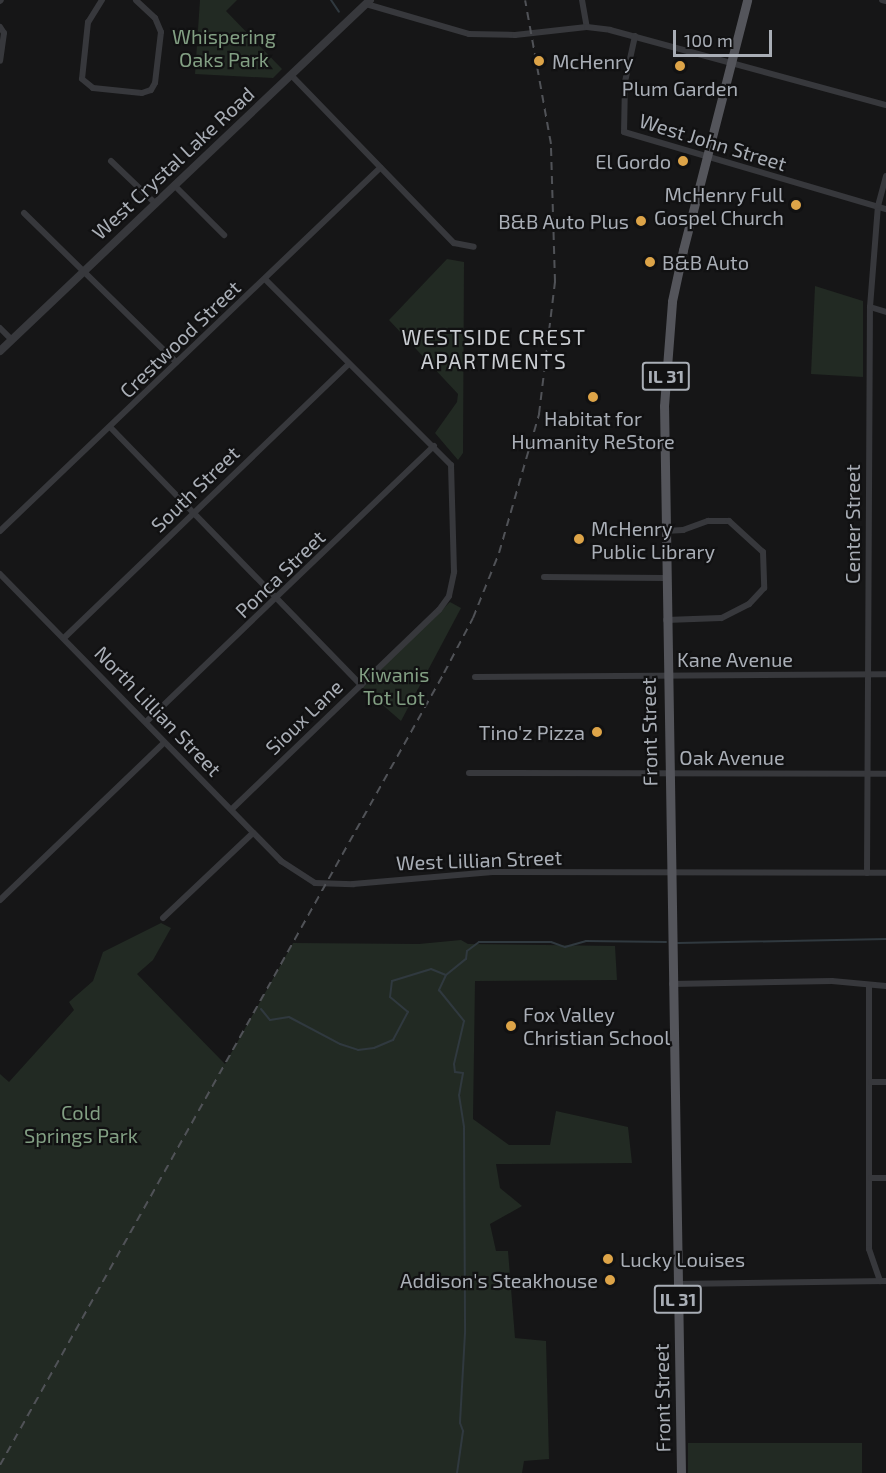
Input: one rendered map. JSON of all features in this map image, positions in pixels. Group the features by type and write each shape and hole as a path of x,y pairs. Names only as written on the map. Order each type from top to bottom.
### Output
{"main road":[{"name":"Front Street","path":"681,1473 669,873 664,406 672,301 704,158 747,0"}],"street":[{"path":"102,0 88,22 82,79 93,88 142,93 151,90 155,83 161,32 155,18 136,0"},
{"path":"582,0 587,27"},
{"path":"368,2 469,34 515,35 587,27 634,36 886,105"},
{"name":"West Crystal Lake Road","path":"0,351 368,2"},
{"path":"0,27 4,33 0,61"},
{"name":"West John Street","path":"634,36 625,82 624,132 704,158 886,209"},
{"path":"291,75 454,243 474,247"},
{"path":"111,161 155,203"},
{"name":"Crestwood Street","path":"0,531 111,428 380,168"},
{"name":"Center Street","path":"867,873 870,307 878,206 886,176"},
{"path":"174,184 224,235"},
{"path":"24,213 176,363"},
{"name":"Sioux Lane","path":"232,809 361,685 449,596 454,572 454,489 451,465 265,279"},
{"path":"870,307 886,312"},
{"path":"0,328 12,340"},
{"name":"South Street","path":"64,638 349,364"},
{"path":"111,428 279,598 361,685"},
{"name":"Ponca Street","path":"146,722 279,598 434,446"},
{"path":"664,531 683,530 721,520 729,521 763,552 764,588 749,604 721,618 666,620"},
{"name":"North Lillian Street","path":"0,574 164,743 293,871"},
{"path":"544,577 665,578"},
{"name":"Kane Avenue","path":"476,677 886,674"},
{"path":"0,900 164,743"},
{"name":"Oak Avenue","path":"469,773 886,774"},
{"path":"163,918 254,833"},
{"name":"West Lillian Street","path":"293,871 326,885 492,873 886,873"},
{"path":"672,984 832,981 869,987 886,986"},
{"path":"678,1284 883,1281 868,1249 871,1178 869,987"},
{"path":"871,1082 886,1082"},
{"path":"871,1178 886,1178"}],"green space":[{"name":"Whispering Oaks Park","path":"200,0 237,0 226,11 282,69 273,78 195,74"},
{"path":"447,259 464,262 463,453 458,460 435,433 457,402 458,394 389,320"},
{"path":"815,286 863,301 863,377 811,374"},
{"name":"Kiwanis Tot Lot","path":"450,602 461,608 401,721 362,687"},
{"name":"Cold Springs Park","path":"161,923 171,928 153,960 137,974 225,1064 293,943 419,944 461,940 468,944 615,946 617,980 475,981 473,1119 509,1145 550,1145 556,1111 628,1127 632,1163 496,1164 500,1188 522,1206 490,1224 496,1251 508,1251 515,1338 546,1341 549,1459 524,1461 522,1473 0,1473 0,1074 9,1082 74,1010 69,1002 93,981 103,952"},
{"path":"688,1443 862,1443 862,1473 688,1473"}],"waterway":[{"path":"331,0 339,12"},
{"path":"678,943 886,939"},
{"path":"261,1009 270,1020 289,1017 340,1044 358,1050 374,1048 393,1040 408,1012 390,997 392,981 431,969 446,975 466,959 467,951 479,942 551,942 565,947 586,941 666,942"},
{"path":"446,975 439,990 464,1021 454,1064 455,1072 463,1073 459,1095 464,1128 465,1333 460,1423 463,1431 457,1473"}],"railway":[{"path":"0,1465 444,673 473,618 499,553 539,414 555,282 551,144 525,0"}],"place":[{"name":"McHenry","path":"539,61"},
{"name":"Plum Garden","path":"680,66"},
{"name":"El Gordo","path":"683,161"},
{"name":"McHenry Full Gospel Church","path":"796,205"},
{"name":"B&B Auto Plus","path":"641,221"},
{"name":"B&B Auto","path":"650,262"},
{"name":"Habitat for Humanity ReStore","path":"593,397"},
{"name":"McHenry Public Library","path":"579,539"},
{"name":"Tino'z Pizza","path":"597,732"},
{"name":"Fox Valley Christian School","path":"511,1026"},
{"name":"Lucky Louises","path":"608,1259"},
{"name":"Addison's Steakhouse","path":"610,1280"}],"district":[{"name":"WESTSIDE CREST APARTMENTS","path":"494,349"}]}
